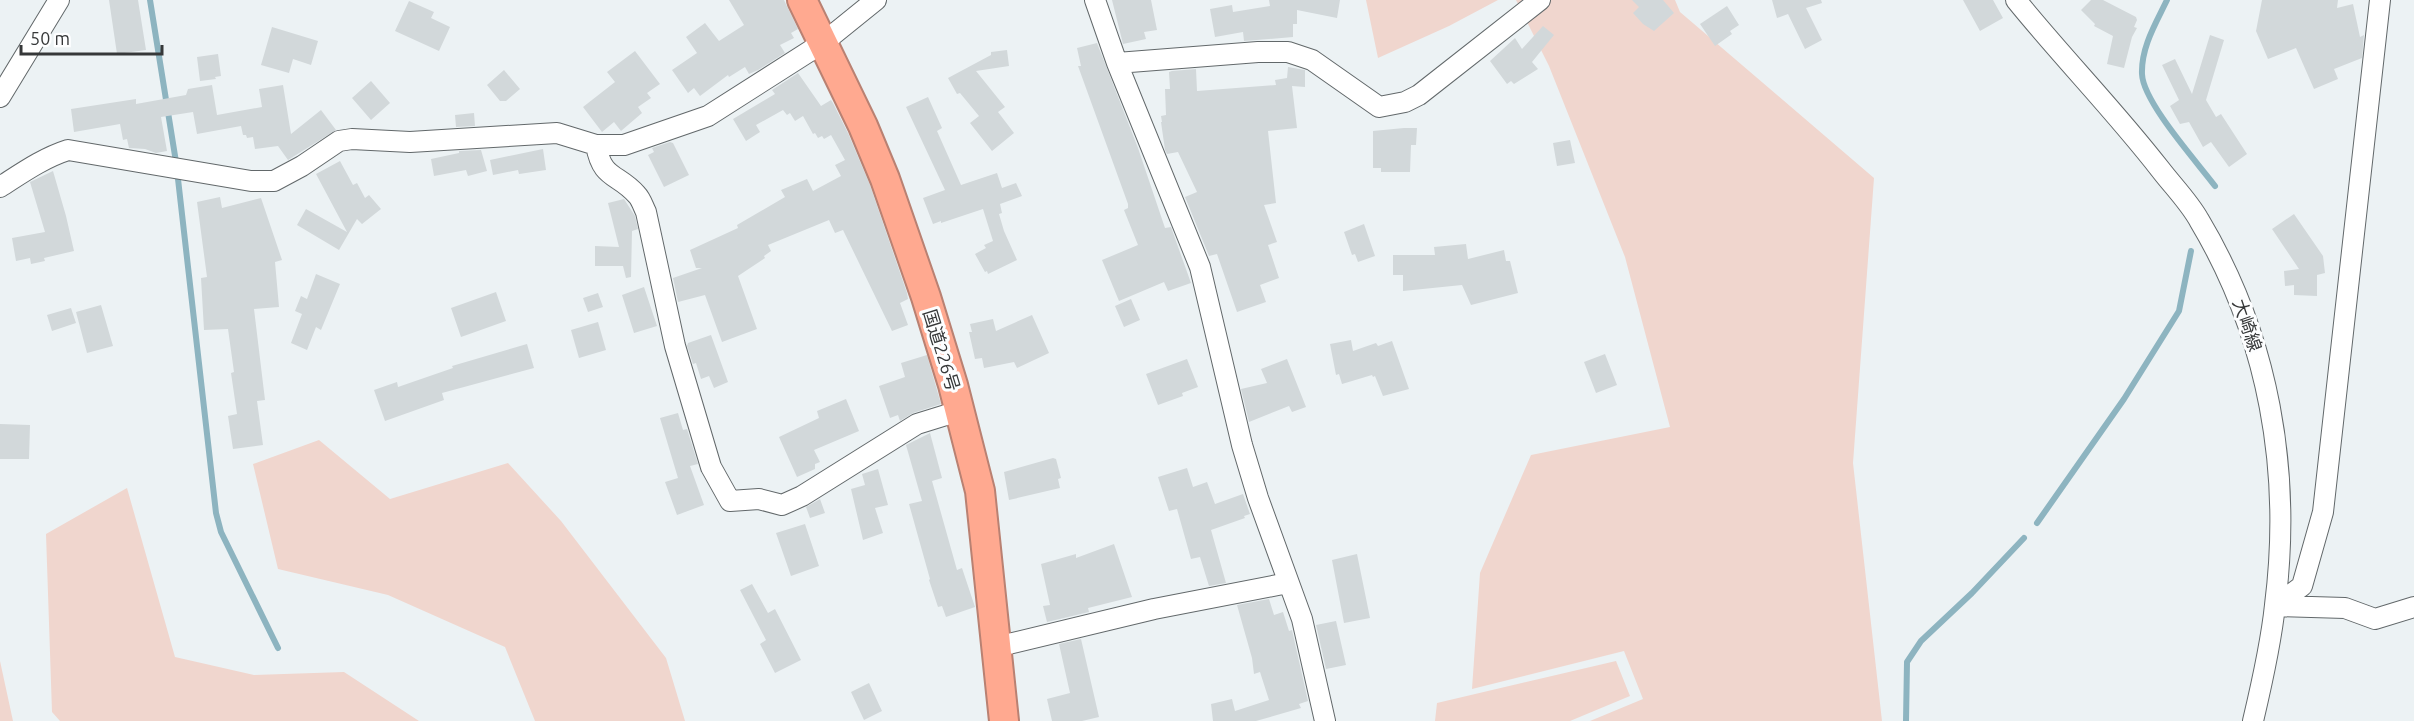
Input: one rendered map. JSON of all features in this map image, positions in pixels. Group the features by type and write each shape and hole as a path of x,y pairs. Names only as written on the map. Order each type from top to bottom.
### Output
{"highway":[{"name":"国道226号","path":"802,0 824,42 885,178 926,297 959,411 980,490 1004,721"}],"street":[{"path":"0,97 59,0"},
{"path":"0,187 54,155 68,150 251,181 274,181 302,166 339,141 352,139 410,142 557,133 596,145 624,145 708,116 824,42 876,0"},
{"path":"1095,0 1117,63 1200,267 1242,445 1302,619 1325,721"},
{"path":"1117,63 1258,52 1288,52 1312,60 1379,107 1393,105 1406,102 1430,89 1540,0"},
{"name":"大崎線","path":"2016,0 2123,121 2198,218 2236,291 2256,346 2276,437 2281,519 2276,606 2253,721"},
{"path":"2276,606 2302,586 2322,512 2380,0"},
{"path":"596,145 599,162 609,174 637,195 646,212 675,346 711,467 730,501 759,500 782,505 801,496 917,424 959,411"},
{"path":"996,647 1154,609 1288,583"},
{"path":"2276,606 2345,608 2375,619 2414,607"}],"shaded area":[{"path":"1366,0 1498,0 1449,26 1378,58"},
{"path":"1516,0 1675,0 1680,12 1874,178 1853,463 1882,721 1590,721 1643,699 1624,651 1472,689 1480,573 1531,455 1670,427 1625,257 1549,66"},
{"path":"319,440 390,499 508,463 561,521 666,658 685,721 535,721 505,647 388,595 278,569 253,464"},
{"path":"127,488 175,657 254,675 344,672 419,721 60,721 52,712 46,534"},
{"path":"0,661 13,721 0,721"},
{"path":"1616,661 1630,696 1570,721 1435,721 1437,703"}],"building":[{"path":"109,0 138,0 146,50 117,54"},
{"path":"729,0 784,0 798,29 791,33 794,38 780,45 785,53 758,70 749,74 745,67 729,77 728,75 700,96 694,88 688,93 672,70 697,53 686,37 705,23 719,41 744,25"},
{"path":"1112,0 1151,0 1157,30 1144,32 1146,39 1123,44"},
{"path":"1269,0 1340,0 1337,18 1297,10 1297,24 1293,24 1293,37 1244,41 1243,32 1215,37 1210,9 1232,5 1233,12 1270,6"},
{"path":"1632,0 1663,0 1674,13 1654,31 1643,24 1633,13 1639,7"},
{"path":"1772,0 1821,0 1822,3 1806,8 1822,40 1805,49 1788,14 1777,18"},
{"path":"1963,0 1993,0 2003,18 1980,31"},
{"path":"2091,0 2103,0 2136,17 2134,27 2137,28 2132,37 2124,68 2107,64 2113,36 2094,26 2095,24 2081,10"},
{"path":"2262,0 2338,0 2337,8 2353,4 2360,37 2364,35 2362,58 2334,69 2338,79 2314,89 2296,48 2268,59 2256,31"},
{"path":"409,1 434,12 431,18 450,27 439,51 395,31"},
{"path":"1727,6 1739,25 1730,31 1732,34 1715,46 1700,24"},
{"path":"1543,26 1554,35 1532,62 1538,69 1514,84 1511,81 1507,84 1490,61 1515,38 1522,49"},
{"path":"272,27 318,41 311,65 293,59 289,73 261,65"},
{"path":"2210,35 2224,40 2206,100 2216,117 2221,114 2247,154 2229,167 2211,142 2203,147 2189,122 2180,124 2170,106 2179,100 2162,65 2175,59 2192,94"},
{"path":"1097,43 1138,148 1165,228 1171,227 1191,283 1168,291 1164,282 1119,301 1102,260 1138,245 1124,210 1128,208 1128,204 1078,66 1081,66 1077,48"},
{"path":"1007,50 1009,66 976,71 1005,107 998,112 1014,133 992,151 970,123 979,116 960,93 957,94 948,78 991,55 991,52"},
{"path":"635,51 660,84 647,93 651,98 638,107 642,113 621,131 614,122 602,132 583,107 615,82 607,72"},
{"path":"218,54 221,76 200,81 197,57"},
{"path":"1288,67 1305,70 1305,87 1292,86 1297,128 1268,131 1276,203 1264,205 1277,242 1268,245 1279,278 1260,285 1266,302 1237,312 1217,254 1209,256 1185,197 1197,192 1178,152 1167,154 1165,150 1161,116 1166,115 1165,89 1170,89 1169,72 1172,71 1196,69 1197,91 1276,85 1275,80 1287,78"},
{"path":"504,70 520,89 506,101 500,101 487,85"},
{"path":"798,73 821,106 831,100 848,133 870,185 907,293 908,299 900,303 908,325 892,331 843,230 835,233 829,220 768,245 771,251 764,256 765,258 738,276 757,329 722,342 705,295 678,302 673,278 702,268 696,268 690,250 738,228 737,225 785,197 781,190 807,179 813,191 841,176 835,165 845,160 831,135 824,139 822,136 818,138 815,133 813,134 803,116 795,121 790,113 787,115 783,110 756,125 760,132 746,141 733,119 775,94 772,90"},
{"path":"371,81 390,103 371,120 352,98"},
{"path":"212,85 217,115 262,107 259,89 283,85 291,134 321,110 336,130 288,160 278,146 255,149 253,137 247,138 243,135 241,126 197,134 193,112 161,117 167,151 156,153 145,149 129,148 127,139 123,140 120,124 74,132 71,109 136,99 136,104 186,95 188,89"},
{"path":"928,97 942,128 937,131 961,185 997,173 1002,188 1016,183 1022,196 1000,204 1002,213 999,214 1017,260 988,274 975,254 986,248 984,245 993,241 983,209 933,224 923,198 945,190 906,107"},
{"path":"474,113 475,126 456,127 455,115"},
{"path":"1417,128 1416,145 1411,145 1410,172 1381,172 1381,168 1373,168 1373,131"},
{"path":"1570,140 1575,163 1557,166 1553,143"},
{"path":"673,143 689,175 664,187 648,155 654,152 652,148"},
{"path":"543,149 546,170 519,174 518,170 493,175 490,160"},
{"path":"481,150 487,171 468,176 466,170 434,176 431,159 459,153 459,151"},
{"path":"340,161 353,185 357,183 365,198 369,195 381,209 362,224 357,219 339,250 297,225 306,209 347,232 316,174"},
{"path":"53,171 74,251 44,258 45,261 31,264 30,258 16,261 12,238 45,232 30,182"},
{"path":"220,197 222,208 261,198 282,260 275,262 279,307 254,309 265,400 257,401 263,445 233,449 228,416 237,414 228,329 204,330 201,278 207,277 197,202"},
{"path":"624,199 635,216 638,229 632,231 631,277 626,278 623,266 595,266 595,246 619,247 608,203"},
{"path":"2294,214 2323,256 2325,273 2317,275 2317,296 2294,295 2294,285 2285,286 2284,271 2299,269 2272,229"},
{"path":"1364,224 1375,256 1358,262 1355,254 1352,255 1344,232"},
{"path":"1466,244 1468,259 1504,250 1506,261 1510,261 1518,293 1471,305 1462,285 1403,291 1403,275 1393,275 1393,255 1435,255 1434,247"},
{"path":"316,274 340,284 321,330 316,327 307,350 291,343 302,314 295,311 301,296 307,299"},
{"path":"644,287 657,326 634,333 622,295"},
{"path":"496,292 506,321 461,337 451,308"},
{"path":"598,293 603,307 588,312 583,298"},
{"path":"1131,299 1140,320 1124,327 1115,306"},
{"path":"101,305 113,346 87,353 76,312"},
{"path":"71,308 76,323 52,331 47,315"},
{"path":"1032,315 1049,353 1017,368 1014,362 984,368 982,358 975,359 969,332 972,332 970,324 993,319 996,331"},
{"path":"598,322 606,350 579,358 571,330"},
{"path":"711,335 728,382 714,388 709,376 701,379 687,346 688,343"},
{"path":"1351,340 1353,351 1376,343 1378,346 1392,341 1409,389 1383,396 1375,376 1372,375 1342,384 1339,374 1336,375 1330,344"},
{"path":"527,344 534,368 442,393 444,400 385,421 374,390 397,382 398,387 453,368 452,366"},
{"path":"1605,354 1617,385 1596,393 1584,362"},
{"path":"927,355 941,404 913,413 900,421 898,415 890,418 879,386 905,377 901,363"},
{"path":"1187,359 1198,387 1182,393 1183,396 1158,405 1146,374"},
{"path":"1287,359 1306,407 1292,412 1289,406 1249,422 1241,389 1267,383 1261,369"},
{"path":"846,399 859,431 814,450 820,462 815,464 815,469 797,477 779,437 819,418 817,411"},
{"path":"678,413 683,430 687,429 698,464 690,466 704,505 677,515 665,482 678,478 660,418"},
{"path":"0,424 30,425 29,459 0,459"},
{"path":"930,433 942,478 932,481 957,570 962,568 975,607 946,617 942,606 938,607 929,580 909,504 922,501 906,445"},
{"path":"1056,459 1061,478 1058,479 1060,488 1009,500 1004,472"},
{"path":"1187,468 1193,487 1207,482 1215,504 1243,494 1250,514 1244,516 1245,518 1211,530 1226,583 1209,586 1200,557 1191,559 1177,509 1169,511 1158,477"},
{"path":"878,469 888,505 875,508 883,533 863,540 851,489 865,485 862,474"},
{"path":"820,499 825,513 810,518 806,507"},
{"path":"805,524 819,566 791,576 776,533"},
{"path":"1114,544 1132,597 1088,608 1089,612 1047,622 1043,606 1050,605 1041,564 1076,554 1076,558"},
{"path":"1357,554 1370,618 1344,623 1332,560"},
{"path":"752,584 768,613 775,609 801,660 775,673 760,644 766,640 740,590"},
{"path":"1269,599 1274,615 1283,612 1289,631 1292,630 1308,701 1299,704 1301,708 1256,721 1213,721 1211,704 1232,699 1235,711 1269,700 1260,672 1254,674 1252,658 1237,605"},
{"path":"1336,621 1346,665 1326,669 1316,625"},
{"path":"1081,639 1099,717 1082,721 1052,721 1047,699 1070,693 1059,644"},
{"path":"869,683 882,711 864,720 851,692"}],"waterway":[{"path":"150,0 176,162"},
{"path":"2167,0 2144,54 2142,74 2145,86 2161,115 2215,186"},
{"path":"178,179 216,513 221,532 278,648"},
{"path":"2037,523 2124,399 2179,311 2191,251"},
{"path":"1906,721 1907,662 1921,641 1972,593 2024,538"}]}
